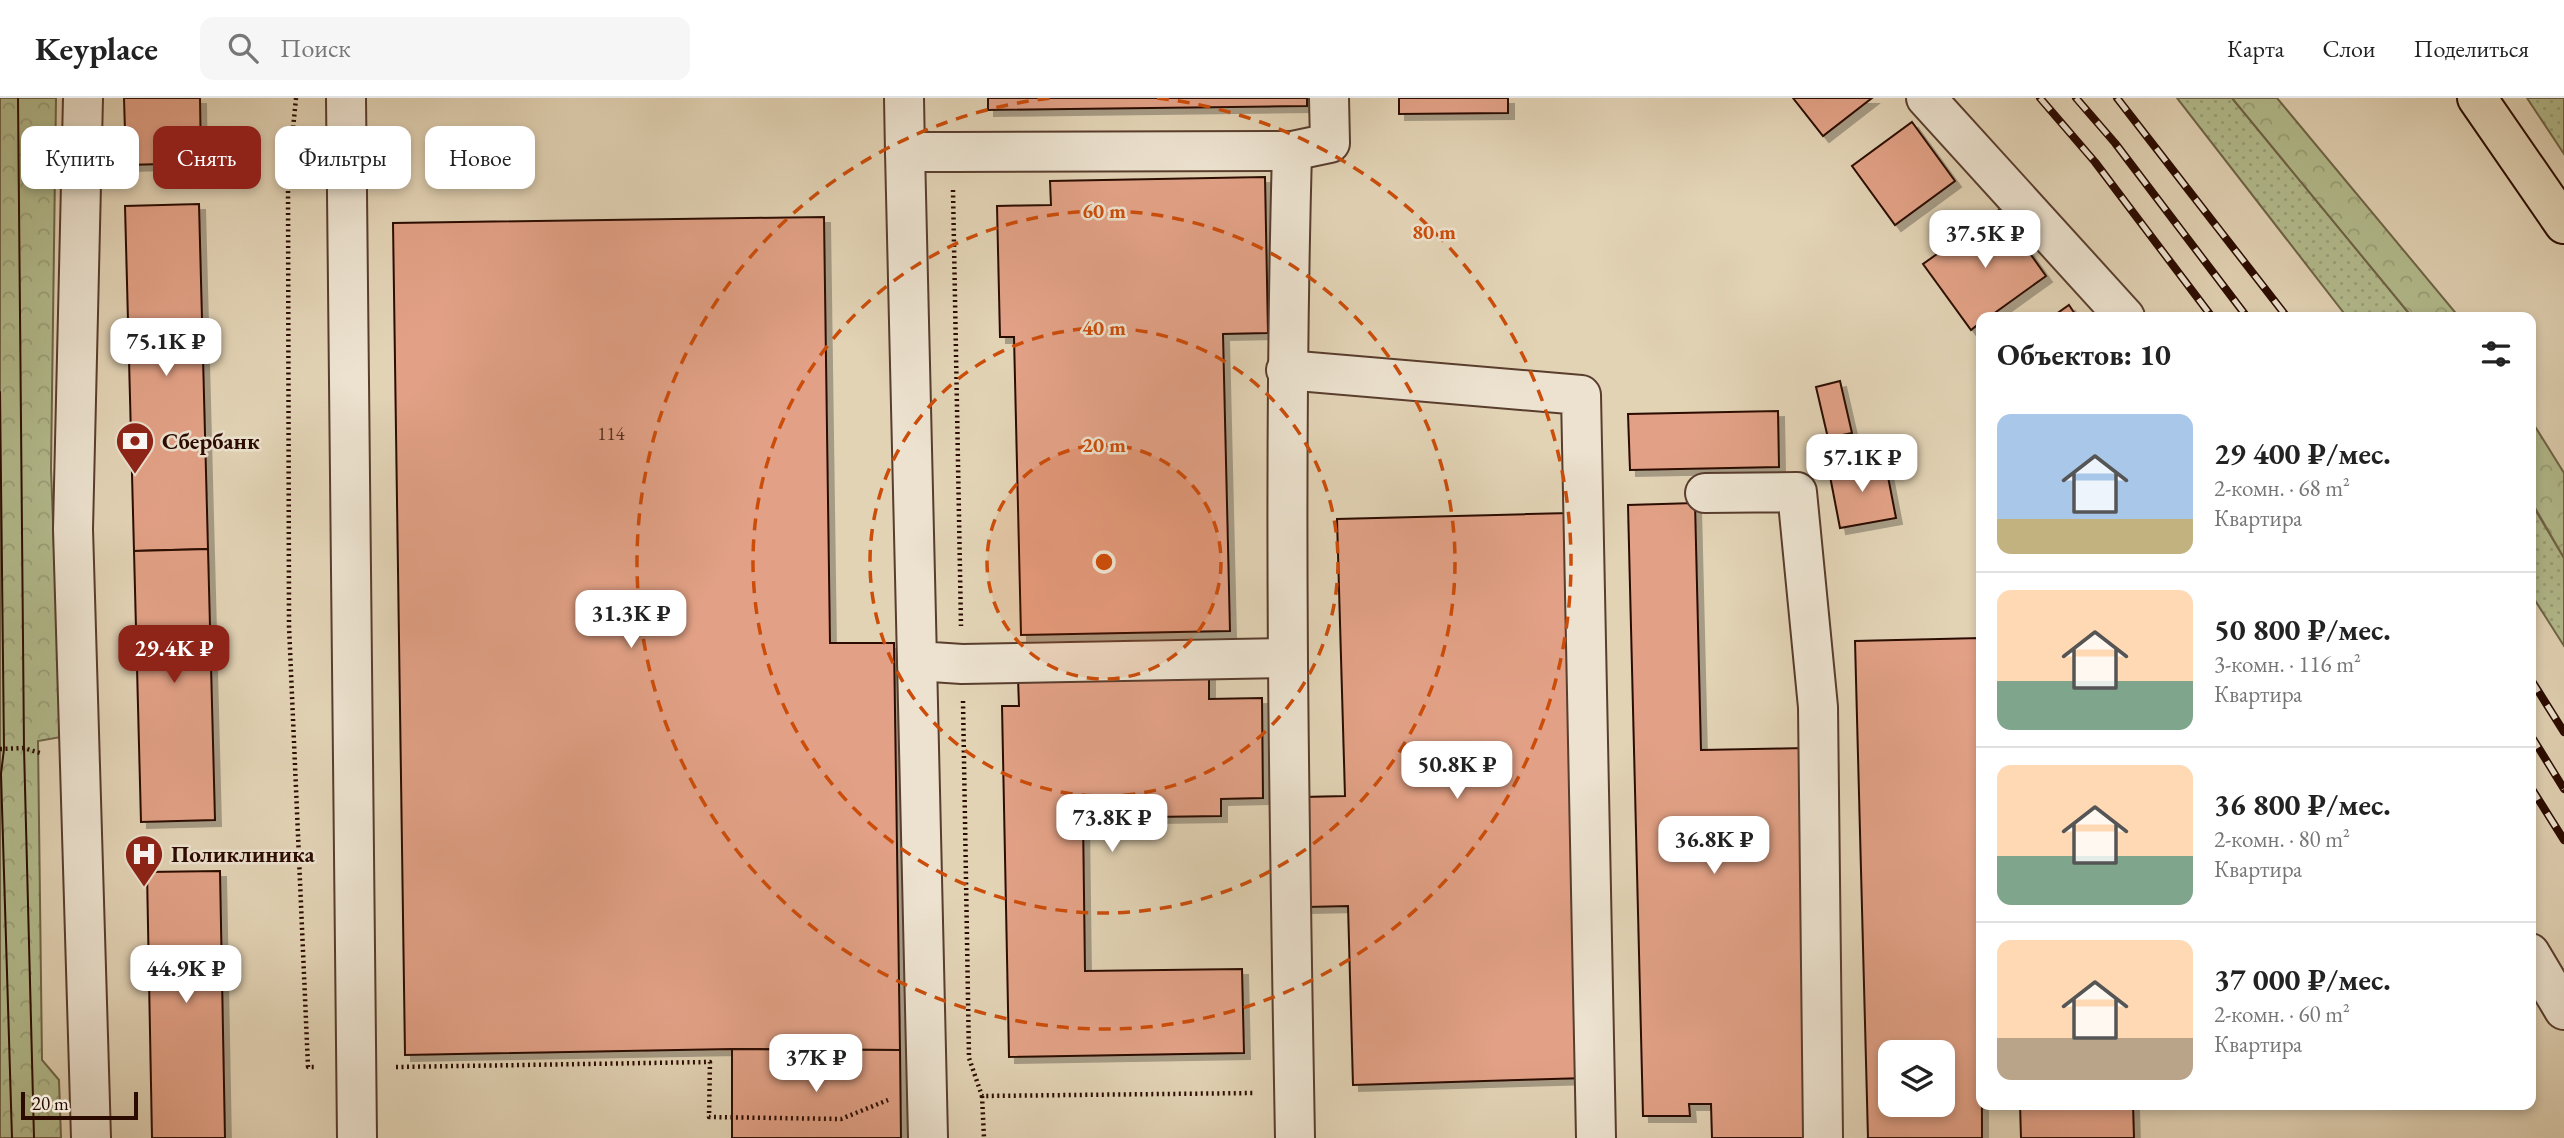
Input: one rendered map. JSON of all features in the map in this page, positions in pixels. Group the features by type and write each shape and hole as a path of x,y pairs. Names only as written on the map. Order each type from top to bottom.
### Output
{"main road":[{"path":"2477,98 2564,225"}],"lane":[{"path":"83,98 74,528 90,1138"},
{"path":"346,98 357,1138"},
{"path":"904,98 928,1138"},
{"path":"905,152 1292,151 1330,143 1329,98"},
{"path":"1926,98 2120,312"},
{"path":"1292,151 1286,370 1286,659 1295,1138"},
{"path":"1286,370 1581,395 1597,1138"},
{"path":"1705,493 1797,492 1818,708 1823,1138"},
{"path":"917,661 962,664 1286,659"},
{"path":"2536,963 2564,1010"}],"path":[{"path":"296,98 288,180 289,626 307,1067 710,1062 709,1116 841,1119 927,1084 969,1058"},
{"path":"953,152 969,1058 982,1096 984,1138"},
{"path":"0,750 24,748 40,752"},
{"path":"982,1096 1294,1093"}],"green space":[{"path":"0,98 56,98 56,126 21,126 21,189 55,189 51,469 61,737 38,741 42,1060 59,1080 61,1138 0,1138"},
{"path":"2177,98 2232,98 2408,312 2343,312"},
{"path":"2232,98 2277,98 2455,312 2408,312"},
{"path":"2527,98 2564,98 2564,154"},
{"path":"2536,428 2564,473 2564,558 2536,510"},
{"path":"2536,511 2564,558 2564,646 2536,602"}],"building":[{"path":"124,98 200,98 200,126 153,126 153,164 139,165 139,126 125,126"},
{"path":"988,98 1307,98 1307,106 988,110"},
{"path":"1399,98 1508,98 1508,113 1399,114"},
{"path":"1793,98 1872,98 1823,136"},
{"path":"1912,122 1955,181 1895,225 1852,166"},
{"path":"1265,177 1268,333 1223,334 1230,631 1021,635 1014,337 1000,337 997,206 1051,205 1050,181"},
{"path":"199,204 208,549 134,551 125,206"},
{"path":"1999,210 2046,276 1996,312 1976,312 1976,326 1971,330 1923,264"},
{"path":"824,217 830,643 894,643 900,1050 732,1049 405,1055 393,223"},
{"path":"2069,305 2074,312 2059,312"},
{"path":"1840,381 1852,433 1828,438 1816,387"},
{"path":"1778,411 1779,467 1630,470 1628,414"},
{"path":"1885,461 1896,518 1840,528 1829,471"},
{"path":"1695,503 1701,750 1806,748 1816,1138 1712,1138 1711,1104 1689,1104 1690,1116 1643,1116 1628,505"},
{"path":"1570,513 1586,1078 1353,1085 1348,906 1307,907 1303,797 1345,796 1337,519"},
{"path":"208,549 215,820 141,822 134,551"},
{"path":"1976,638 1976,1110 1982,1110 1982,1138 1868,1138 1855,641"},
{"path":"1209,674 1209,699 1262,698 1263,798 1221,799 1221,816 1083,818 1085,971 1242,969 1244,1053 1009,1057 1002,706 1019,706 1018,678"},
{"path":"220,871 225,1138 152,1138 147,872"},
{"path":"732,1049 900,1050 901,1138 732,1138"},
{"path":"2020,1110 2133,1110 2134,1138 2021,1138"}],"tram line":[{"path":"18,98 24,748 34,1138"},
{"path":"0,392 4,749 1,774 12,1138"}],"railway":[{"path":"2040,98 2095,162 2208,312"},
{"path":"2076,98 2115,143 2243,312"},
{"path":"2117,98 2283,312"},
{"path":"2536,688 2564,732"},
{"path":"2536,744 2564,789"},
{"path":"2536,796 2564,840"}],"place":[{"name":"Сбербанк","path":"135,475"},
{"name":"Поликлиника","path":"144,888"}]}
